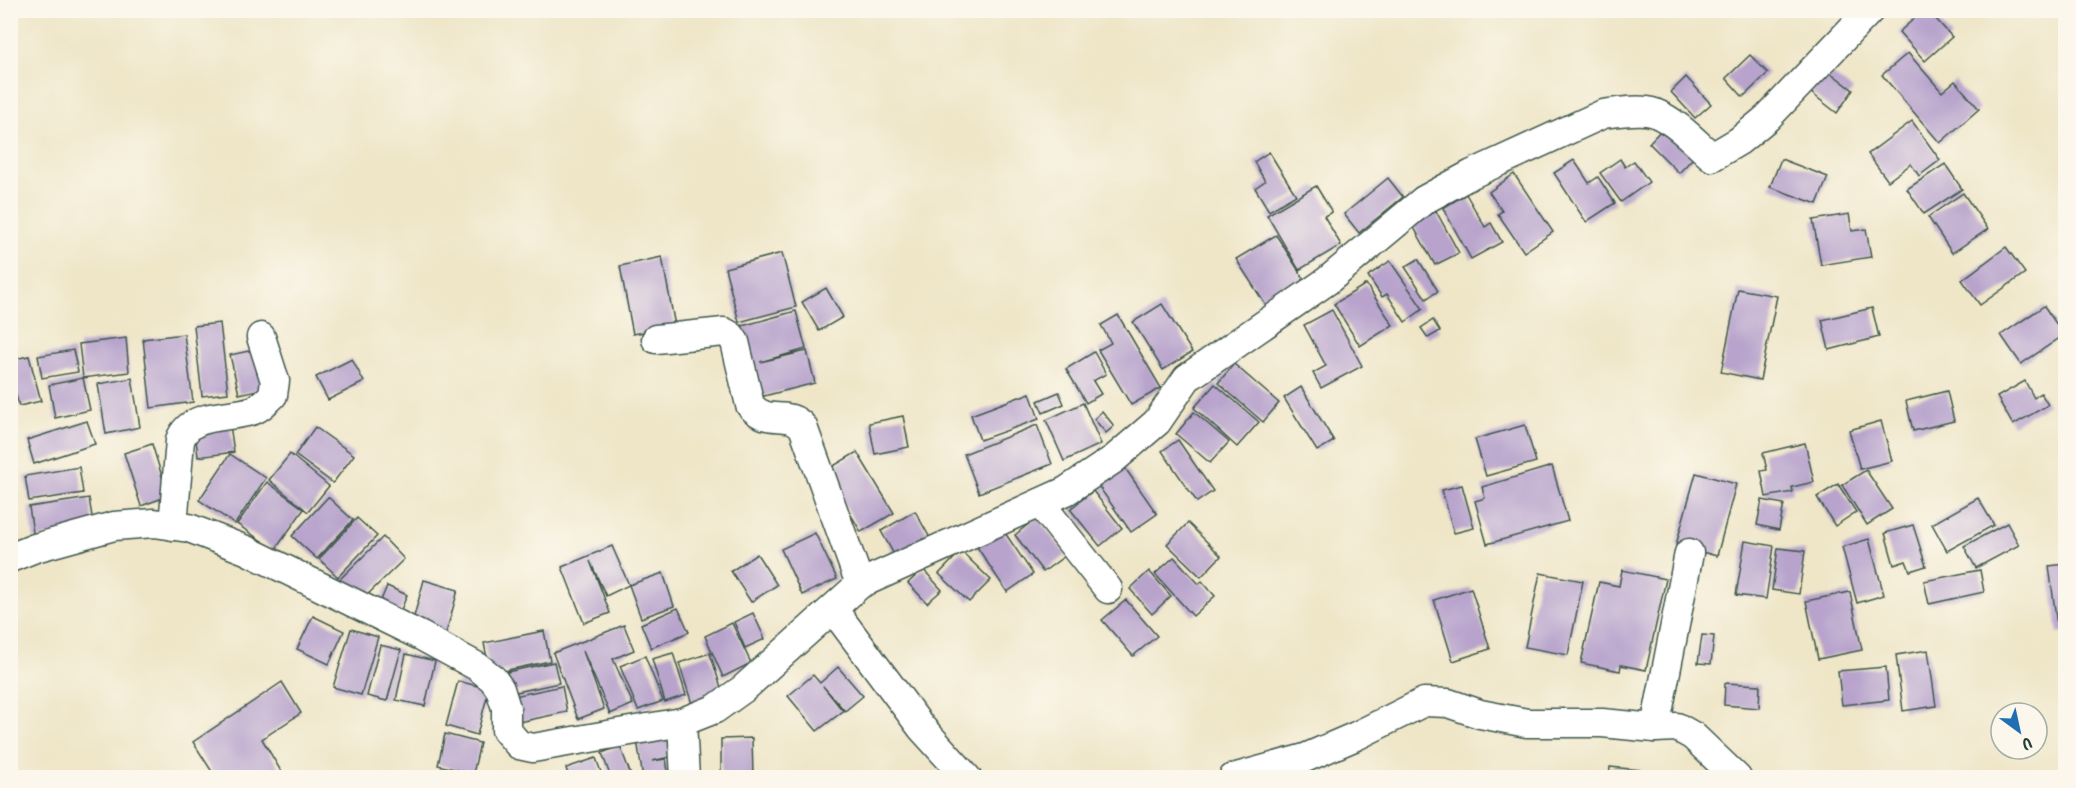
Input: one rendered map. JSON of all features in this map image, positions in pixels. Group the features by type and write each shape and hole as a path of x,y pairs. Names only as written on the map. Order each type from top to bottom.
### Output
{"street":[{"path":"10,558 35,548 114,526 154,523 189,528 246,550 421,636 478,667 493,679 500,689 506,708 506,730 519,745 533,748 682,722 715,709 743,689 860,584 1040,503 1066,490 1114,459 1157,422 1187,378 1327,281 1424,200 1472,174 1603,114 1625,111 1654,112 1682,130 1712,157 1739,141 1767,118 1870,10"},
{"path":"656,339 724,332 731,336 735,342 750,405 756,413 763,416 793,419 804,427 860,584"},
{"path":"173,526 180,440 183,433 196,422 254,410 273,395 275,381 261,337"},
{"path":"1040,503 1108,589"},
{"path":"1655,728 1689,552"},
{"path":"833,609 921,728 967,777"},
{"path":"1233,777 1279,772 1424,702 1448,703 1480,714 1527,723 1602,723 1655,728 1677,727 1693,735 1737,777"},
{"path":"682,722 686,777"}],"building":[{"path":"1924,10 1928,10 1952,37 1925,61 1899,32"},
{"path":"1908,53 1942,92 1955,81 1979,109 1940,143 1882,75"},
{"path":"1750,55 1768,73 1743,97 1726,78"},
{"path":"1822,66 1853,90 1837,113 1810,92"},
{"path":"1686,77 1711,104 1695,118 1671,92"},
{"path":"1912,121 1940,160 1919,176 1911,164 1888,181 1868,154"},
{"path":"1664,127 1694,157 1679,173 1649,143"},
{"path":"1269,152 1296,195 1269,211 1255,188 1265,181 1254,162"},
{"path":"1620,159 1625,167 1634,161 1649,182 1621,202 1600,173"},
{"path":"1781,159 1828,177 1817,204 1770,187"},
{"path":"1574,160 1589,183 1598,177 1615,203 1586,222 1554,173"},
{"path":"1945,164 1962,189 1924,214 1907,189"},
{"path":"1514,174 1553,232 1524,252 1498,214 1502,211 1489,192"},
{"path":"1388,178 1403,197 1359,233 1344,214"},
{"path":"1316,186 1332,212 1324,216 1341,245 1299,270 1267,215"},
{"path":"1963,193 1988,229 1952,253 1928,217"},
{"path":"1466,194 1485,227 1491,223 1502,242 1471,259 1443,208"},
{"path":"1436,211 1459,253 1435,265 1412,224"},
{"path":"1849,214 1852,231 1866,229 1871,257 1821,265 1813,220"},
{"path":"1276,235 1311,290 1272,315 1236,259"},
{"path":"2006,247 2025,273 1980,305 1962,280"},
{"path":"782,253 796,307 739,322 725,268"},
{"path":"662,257 675,326 633,334 620,266"},
{"path":"1418,259 1438,291 1426,299 1405,267"},
{"path":"1390,261 1423,309 1405,322 1387,294 1382,297 1368,276"},
{"path":"1366,284 1393,325 1360,346 1334,304"},
{"path":"826,288 843,317 819,331 802,302"},
{"path":"1738,289 1777,296 1760,380 1721,372"},
{"path":"1162,304 1192,352 1163,370 1133,322"},
{"path":"2044,306 2064,335 2021,364 2001,335"},
{"path":"1872,308 1879,337 1829,350 1822,320"},
{"path":"1332,310 1362,366 1321,388 1313,373 1326,366 1304,325"},
{"path":"796,311 806,349 760,362 807,351 815,383 760,397 742,326"},
{"path":"1118,315 1161,388 1131,405 1098,350 1111,343 1101,325"},
{"path":"1433,320 1440,331 1428,338 1421,328"},
{"path":"220,323 228,393 202,396 194,326"},
{"path":"184,334 193,402 151,408 143,339"},
{"path":"126,338 129,372 83,378 79,344"},
{"path":"258,349 267,388 239,394 230,355"},
{"path":"73,350 78,372 42,378 38,356"},
{"path":"1094,352 1106,374 1093,381 1101,394 1086,403 1066,369"},
{"path":"29,356 41,401 19,406 10,373 10,360"},
{"path":"352,359 364,382 328,400 316,377"},
{"path":"1234,364 1279,403 1263,422 1218,383"},
{"path":"83,378 90,410 55,418 49,385"},
{"path":"132,378 140,427 106,434 98,384"},
{"path":"2025,381 2034,398 2041,393 2048,405 2013,425 1997,397"},
{"path":"1215,384 1259,422 1237,447 1194,408"},
{"path":"1301,387 1334,441 1317,451 1284,398"},
{"path":"1947,391 1954,421 1913,431 1906,401"},
{"path":"1059,392 1064,404 1043,413 1038,401"},
{"path":"1030,393 1039,419 980,440 971,415"},
{"path":"1083,403 1101,444 1064,461 1046,420"},
{"path":"1102,411 1114,426 1106,433 1094,419"},
{"path":"1194,412 1229,442 1210,463 1176,434"},
{"path":"903,416 909,447 875,454 869,423"},
{"path":"87,421 95,444 34,464 27,440"},
{"path":"1881,421 1892,461 1860,469 1849,430"},
{"path":"230,425 234,452 198,457 195,430"},
{"path":"1037,425 1052,464 979,493 964,454"},
{"path":"1525,425 1536,462 1486,476 1475,439"},
{"path":"315,427 354,455 333,483 295,455"},
{"path":"1178,440 1213,491 1197,502 1162,451"},
{"path":"1805,443 1814,482 1792,487 1793,492 1766,497 1761,471 1767,470 1763,453"},
{"path":"152,444 168,496 141,506 124,453"},
{"path":"857,452 894,513 861,532 825,471"},
{"path":"230,454 266,478 235,524 199,500"},
{"path":"290,454 329,486 308,512 269,480"},
{"path":"1123,465 1157,514 1131,532 1097,484"},
{"path":"1552,466 1568,521 1487,544 1475,501 1485,498 1482,487"},
{"path":"79,467 83,493 29,501 25,476"},
{"path":"1866,470 1892,509 1867,525 1842,485"},
{"path":"1696,473 1736,484 1717,556 1676,545"},
{"path":"267,482 304,509 275,550 237,524"},
{"path":"1838,484 1856,512 1835,526 1817,497"},
{"path":"1462,485 1474,528 1454,533 1442,490"},
{"path":"1093,491 1122,528 1100,546 1070,509"},
{"path":"328,497 353,520 317,559 292,536"},
{"path":"89,498 94,529 34,539 29,507"},
{"path":"1978,498 1994,525 1947,551 1932,524"},
{"path":"1762,500 1784,504 1779,530 1757,525"},
{"path":"915,511 930,538 896,558 881,531"},
{"path":"1037,517 1066,555 1043,572 1015,535"},
{"path":"357,518 377,536 338,577 319,559"},
{"path":"1188,523 1221,556 1201,577 1167,544"},
{"path":"2007,523 2019,545 1976,568 1964,546"},
{"path":"1913,525 1926,566 1910,571 1906,561 1894,565 1885,533"},
{"path":"1001,527 1033,574 1007,592 975,544"},
{"path":"815,533 837,579 802,595 781,549"},
{"path":"383,537 404,559 361,601 339,580"},
{"path":"1869,539 1884,595 1857,603 1842,547"},
{"path":"1745,541 1774,546 1766,599 1736,595"},
{"path":"612,546 629,585 606,596 590,561 610,613 584,623 562,567"},
{"path":"1778,548 1805,551 1799,594 1772,590"},
{"path":"961,551 991,580 969,602 939,574"},
{"path":"757,554 777,585 751,602 731,571"},
{"path":"1174,557 1199,584 1202,581 1215,596 1193,616 1155,574"},
{"path":"2066,564 2066,632 2058,633 2049,566"},
{"path":"923,569 942,590 927,603 908,583"},
{"path":"1622,570 1666,579 1646,670 1621,665 1620,671 1581,663 1599,582 1619,586"},
{"path":"1980,570 1984,592 1929,604 1924,581"},
{"path":"1149,571 1171,596 1152,614 1130,589"},
{"path":"663,573 674,606 641,618 629,585"},
{"path":"1540,573 1583,581 1568,655 1525,647"},
{"path":"424,580 458,590 446,633 412,624"},
{"path":"387,586 407,595 397,620 376,612"},
{"path":"1471,588 1490,649 1453,661 1434,600"},
{"path":"1850,592 1862,650 1818,659 1806,601"},
{"path":"1126,600 1157,636 1133,656 1102,620"},
{"path":"678,608 689,632 651,648 641,624"},
{"path":"753,613 765,639 745,648 734,622"},
{"path":"313,616 344,631 329,664 297,649"},
{"path":"732,623 751,663 723,677 705,636"},
{"path":"624,625 634,650 613,659 633,704 610,714 583,651 604,709 578,719 553,653"},
{"path":"351,629 378,637 361,695 333,687"},
{"path":"544,631 550,661 490,674 484,643"},
{"path":"1702,635 1714,636 1711,664 1698,663"},
{"path":"380,645 401,650 387,701 367,696"},
{"path":"1928,650 1936,706 1903,711 1896,655"},
{"path":"673,653 686,695 665,702 652,659"},
{"path":"710,653 723,694 692,704 679,663"},
{"path":"406,654 435,661 425,706 396,700"},
{"path":"645,656 663,701 638,710 620,666"},
{"path":"554,662 559,683 512,693 507,672"},
{"path":"838,667 863,696 845,711 823,686 843,711 817,731 788,696 813,675 820,683"},
{"path":"1886,667 1889,700 1842,705 1838,671"},
{"path":"458,681 489,689 477,735 446,726"},
{"path":"282,682 301,713 262,739 285,778 216,778 193,742"},
{"path":"1725,683 1760,685 1759,708 1724,705"},
{"path":"562,686 567,712 519,722 514,696"},
{"path":"445,734 480,743 473,774 438,765"},
{"path":"670,734 674,756 652,761 666,759 669,778 643,778 637,740"},
{"path":"752,738 753,778 721,778 721,739"},
{"path":"620,746 632,778 611,778 602,753"},
{"path":"596,758 603,778 569,778 566,768"},
{"path":"1610,767 1640,770 1639,778 1609,778"}]}
